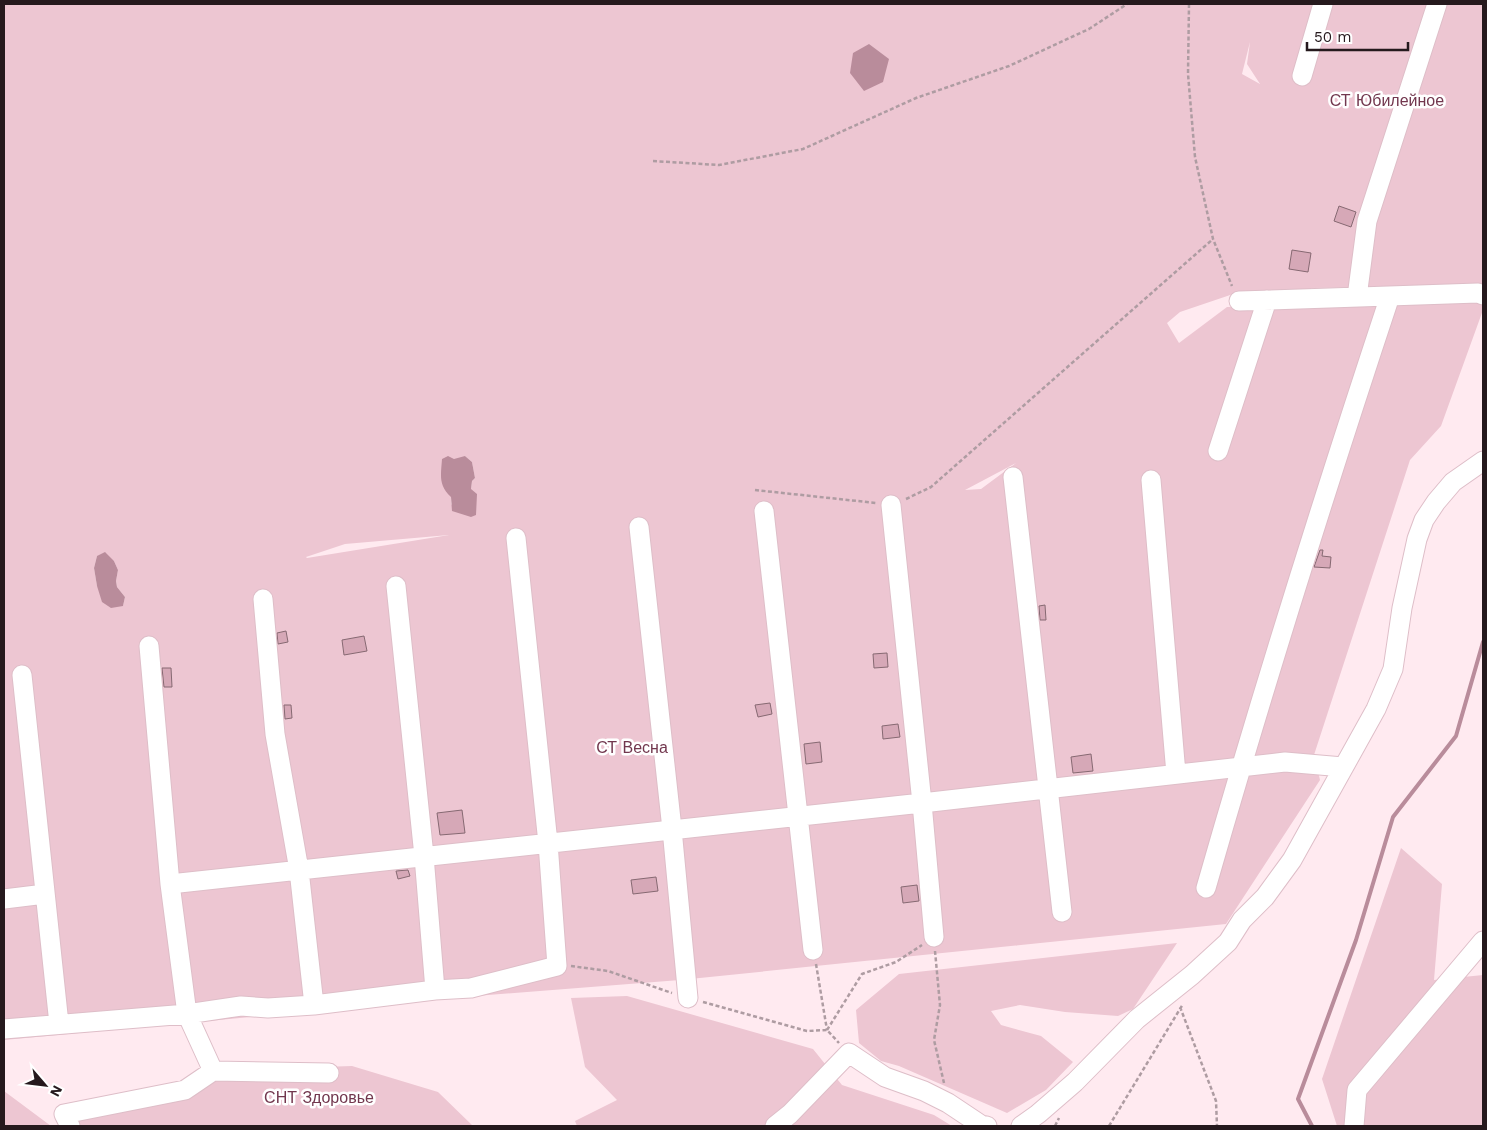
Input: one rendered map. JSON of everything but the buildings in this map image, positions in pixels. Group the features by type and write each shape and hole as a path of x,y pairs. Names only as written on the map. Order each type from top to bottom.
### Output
{"street":[{"path":"1302,76 1323,4"},
{"path":"1357,297 1367,221 1437,4"},
{"path":"1239,301 1478,293 1483,295"},
{"path":"1206,888 1241,767 1347,426 1390,296"},
{"path":"1218,451 1267,300"},
{"path":"1021,1126 1075,1082 1137,1019 1192,976 1228,942 1242,920 1265,897 1292,860 1376,710 1392,669 1416,540 1424,520 1453,482 1483,460"},
{"path":"1013,477 1062,912"},
{"path":"1151,480 1176,774"},
{"path":"891,505 934,937"},
{"path":"764,511 814,950"},
{"path":"639,527 672,829 688,998"},
{"path":"4,1029 187,1014 241,1006 268,1008 314,1005 435,990 471,988 557,966 548,843 516,538"},
{"path":"396,586 424,856 435,990"},
{"path":"263,599 275,734 299,870 314,1005"},
{"path":"150,646 170,884 187,1014 213,1071"},
{"path":"22,675 59,1024"},
{"path":"170,884 1285,762 1343,767"},
{"path":"4,899 45,894"},
{"path":"1354,1126 1357,1090 1483,942"},
{"path":"775,1126 790,1114 849,1053 885,1077 948,1103 981,1125 987,1126"},
{"path":"70,1126 64,1114 185,1090 213,1071 329,1073"}],"path":[{"path":"653,162 719,165 803,149 916,98 1009,66 1089,29 1127,4"},
{"path":"1189,4 1188,74 1195,157 1213,239 1239,301"},
{"path":"755,490 891,505 932,487 1213,239"},
{"path":"827,1030 862,974 896,962 934,937 940,1005 934,1040 948,1103"},
{"path":"814,950 827,1030 849,1053"},
{"path":"557,966 579,966 608,971 688,998 807,1031 827,1030"},
{"path":"1109,1126 1186,1000"},
{"path":"1180,1007 1216,1101 1217,1126"}],"green space":[{"path":"4,4 1483,4 1483,286 1311,288 1310,292 1242,291 1180,312 1167,323 1179,343 1227,307 1483,300 1483,310 1441,426 1410,460 1314,755 1320,780 1226,924 680,980 463,997 4,1040","holes":["1250,42 1247,64 1260,84 1242,74","465,456 472,462 475,478 472,481 471,489 451,505 451,496","1016,463 981,489 965,490","449,535 307,558 345,544","97,556 114,561 118,570 117,587 125,597 123,606 97,586 94,568"]},
{"path":"1401,848 1442,884 1434,980 1483,975 1483,1126 1337,1126 1322,1079"},
{"path":"1177,943 1133,1009 1118,1016 1065,1012 1020,1005 991,1011 1001,1025 1041,1036 1073,1062 1046,1090 1007,1113 899,1066 881,1061 859,1043 856,1010 899,974"},
{"path":"627,996 813,1049 842,1085 934,1115 952,1126 577,1126 575,1121 617,1100 585,1067 571,998"},
{"name":"СНТ Здоровье","path":"352,1066 438,1092 473,1126 74,1126 70,1115 232,1070"},
{"path":"4,1091 51,1126 4,1126"}],"shaded area":[{"path":"869,44 889,59 883,82 864,91 850,73 853,53"},
{"path":"448,456 454,459 465,456 472,462 475,478 472,481 471,489 477,494 476,515 471,517 452,511 451,497 444,488 441,479 442,459"},
{"path":"105,552 114,561 118,570 116,581 117,587 125,597 123,606 111,608 102,602 94,568 97,556"}],"waterway":[{"path":"1312,1126 1298,1099 1356,940 1393,817 1456,736 1483,642"}],"park label":[{"name":"СТ Юбилейное","path":"1387,100"},
{"name":"СТ Весна","path":"632,747"}]}
